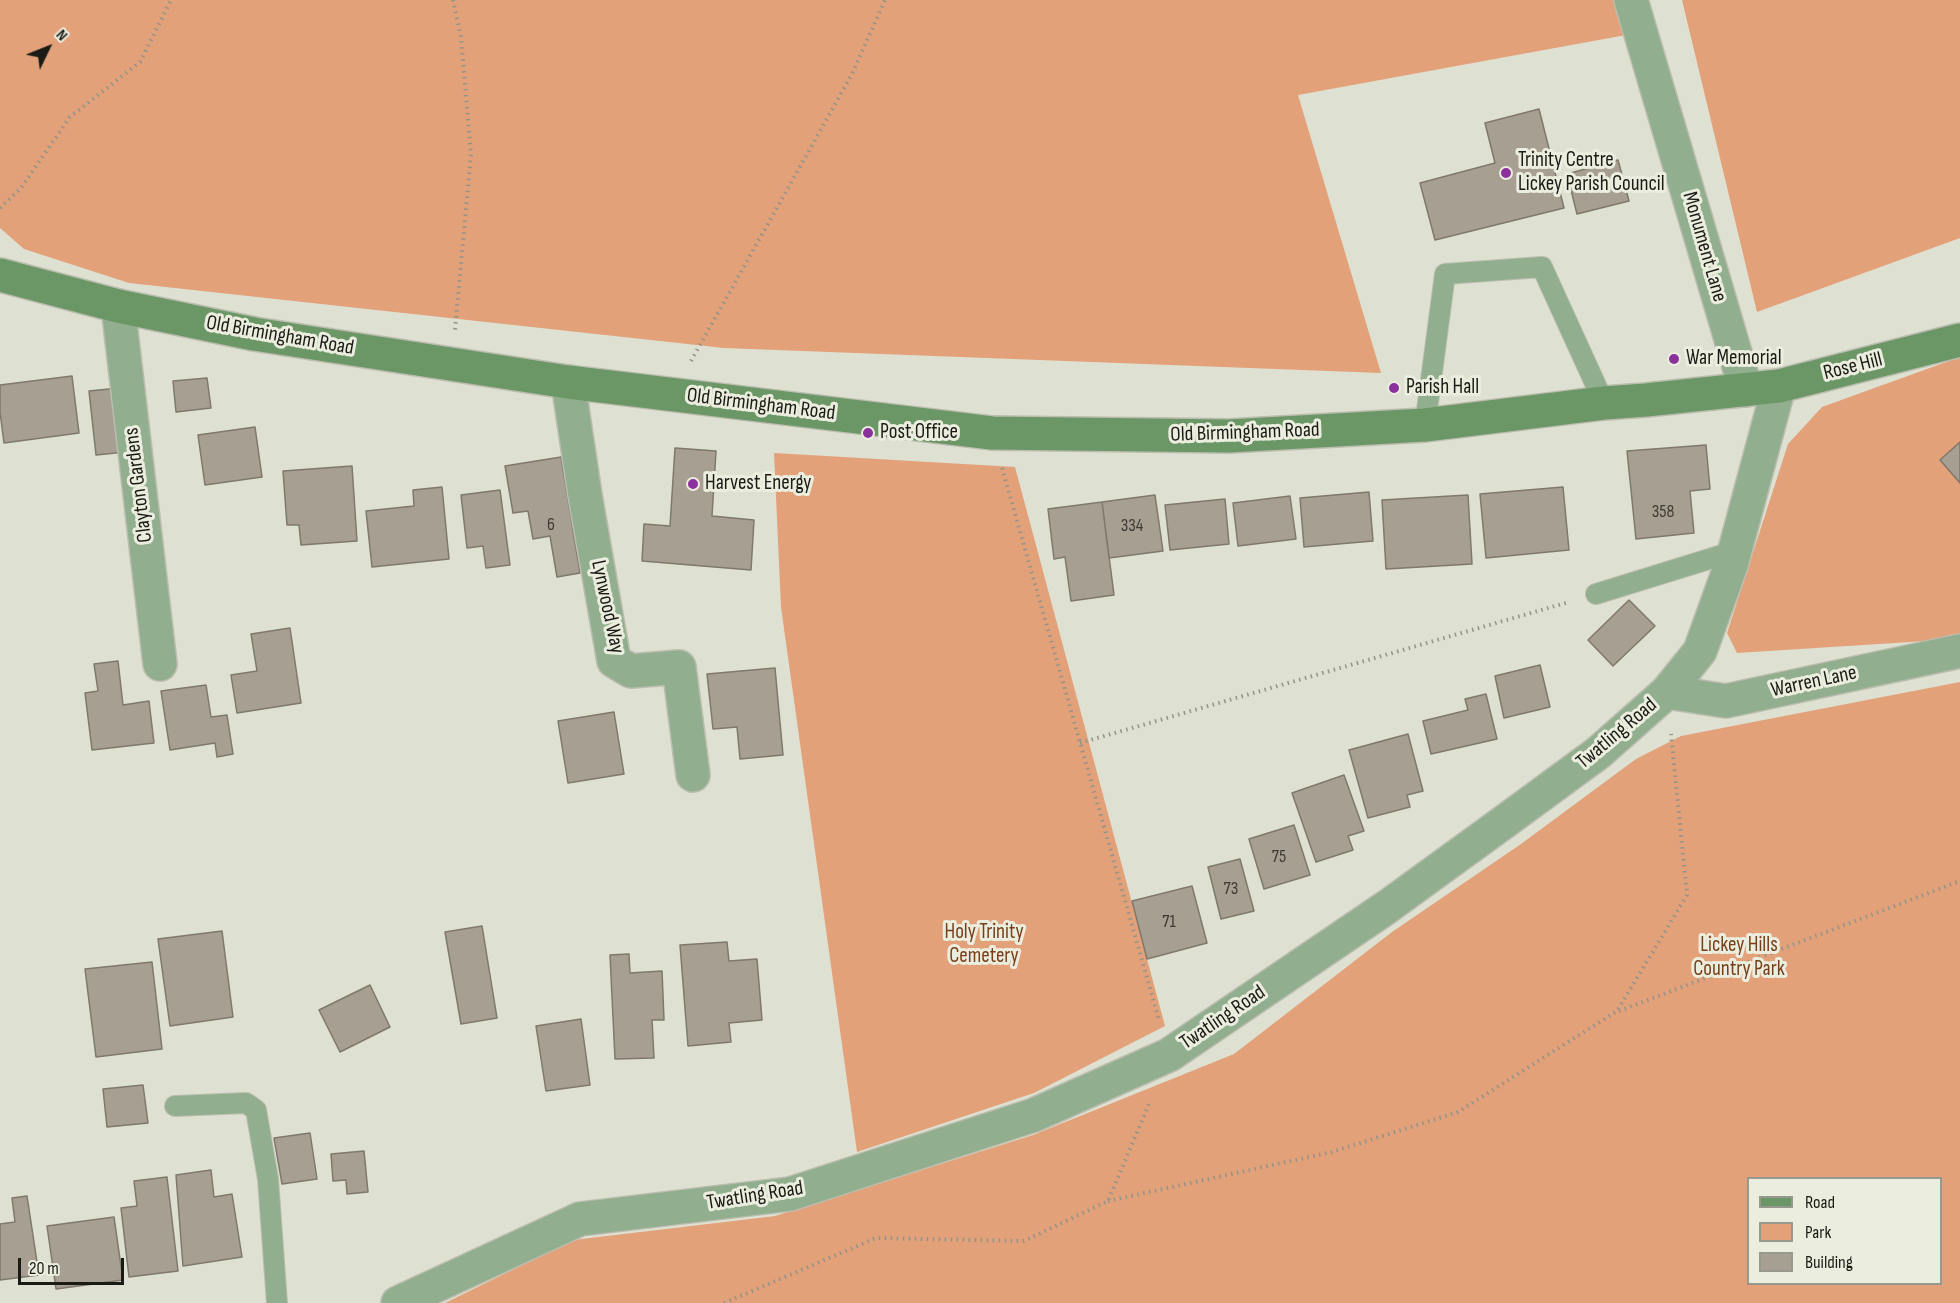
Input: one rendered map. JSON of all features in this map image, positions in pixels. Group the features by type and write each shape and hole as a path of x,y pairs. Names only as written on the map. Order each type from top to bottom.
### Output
{"main road":[{"name":"Old Birmingham Road","path":"0,275 118,306 254,334 568,382 992,433 1229,436 1425,424 1604,403 1746,390"},
{"name":"Rose Hill","path":"1746,390 1779,386 1960,340"}],"street":[{"name":"Monument Lane","path":"1631,0 1746,390"},
{"name":"Clayton Gardens","path":"118,306 160,664"},
{"name":"Lynwood Way","path":"568,382 614,661 631,671 679,667 693,775"},
{"name":"Twatling Road","path":"398,1303 580,1219 790,1194 1034,1115 1169,1054 1387,907 1495,829 1598,753 1667,692 1700,651 1735,551 1779,386"},
{"name":"Warren Lane","path":"1667,692 1726,701 1960,651"}],"lane":[{"path":"1425,424 1445,274 1542,267 1604,403"},
{"path":"1596,594 1735,551"},
{"path":"175,1106 246,1103 256,1110 267,1179 277,1303"}],"path":[{"path":"0,207 21,188 70,117 140,62 171,0"},
{"path":"452,364 471,154 461,37 453,0"},
{"path":"673,394 852,74 885,0"},
{"path":"992,433 1169,1054 1108,1201"},
{"path":"1080,743 1596,594"},
{"path":"1617,1011 1687,895 1667,692"},
{"path":"724,1303 876,1238 1024,1241 1108,1201 1332,1152 1458,1112 1617,1011 1960,881"}],"green space":[{"path":"0,0 1615,0 1626,35 1298,95 1381,373 724,348 129,283 24,249 0,228"},
{"path":"1682,0 1960,0 1960,238 1757,312"},
{"path":"1960,357 1960,636 1942,640 1737,653 1727,633 1788,444 1822,407"},
{"name":"Holy Trinity Cemetery","path":"774,453 1015,467 1165,1026 1034,1093 857,1152 781,607"},
{"name":"Lickey Hills Country Park","path":"1960,682 1960,1303 445,1303 573,1240 775,1216 1033,1135 1234,1054 1392,932 1521,844 1636,759 1681,736"}],"building":[{"name":"Trinity Centre Lickey Parish Council","path":"1539,109 1564,208 1435,240 1420,183 1495,163 1485,123"},
{"path":"1618,160 1629,201 1577,214 1567,174"},
{"path":"72,376 79,433 4,443 0,412 0,385"},
{"path":"207,378 211,408 176,412 173,381"},
{"path":"119,388 126,452 96,455 89,391"},
{"path":"255,427 262,477 205,485 198,435"},
{"path":"1960,442 1960,483 1940,460"},
{"path":"1706,445 1710,489 1690,491 1694,533 1636,539 1627,451"},
{"name":"Harvest Energy","path":"675,448 716,451 712,516 754,520 751,570 642,561 644,524 670,526"},
{"path":"561,457 580,573 557,577 550,536 533,539 528,511 513,513 505,466"},
{"path":"352,466 357,541 301,545 299,525 287,525 283,471"},
{"path":"442,487 449,559 372,567 366,511 414,506 413,490"},
{"path":"1563,487 1569,550 1486,558 1480,494"},
{"path":"500,490 510,565 486,568 483,546 467,548 461,495"},
{"path":"1369,492 1373,541 1304,547 1300,498"},
{"path":"1155,495 1163,551 1109,558 1102,502"},
{"path":"1468,495 1472,564 1386,569 1382,500"},
{"path":"1290,496 1296,539 1238,546 1233,503"},
{"path":"1225,499 1229,544 1170,550 1165,505"},
{"path":"1102,502 1114,595 1071,601 1065,557 1054,559 1048,509"},
{"path":"1629,600 1655,626 1613,666 1588,640"},
{"path":"290,628 301,703 237,713 231,675 257,671 251,634"},
{"path":"118,661 123,705 149,701 154,743 92,750 85,693 98,691 94,664"},
{"path":"1540,665 1550,707 1504,718 1495,676"},
{"path":"775,668 783,755 740,759 737,727 713,729 707,674"},
{"path":"206,685 211,717 227,715 233,754 217,757 215,743 170,750 161,691"},
{"path":"1486,694 1497,739 1431,754 1423,721 1468,710 1465,699"},
{"path":"614,712 624,774 568,783 558,721"},
{"path":"1408,734 1423,791 1407,795 1410,807 1368,818 1349,750"},
{"path":"1344,775 1364,831 1348,836 1353,850 1316,862 1292,793"},
{"path":"1294,825 1310,875 1264,889 1249,839"},
{"path":"1240,859 1254,911 1221,919 1208,867"},
{"path":"1192,886 1207,943 1147,959 1132,901"},
{"path":"482,926 497,1018 461,1024 445,932"},
{"path":"222,931 233,1017 170,1026 158,939"},
{"path":"727,942 729,961 757,959 762,1020 729,1023 731,1042 688,1046 680,945"},
{"path":"629,954 630,973 662,971 664,1020 652,1020 654,1058 615,1059 610,955"},
{"path":"152,962 162,1049 96,1057 85,969"},
{"path":"370,985 390,1027 340,1052 319,1010"},
{"path":"581,1019 590,1085 546,1091 536,1026"},
{"path":"143,1085 148,1123 107,1127 103,1089"},
{"path":"310,1133 317,1179 282,1184 274,1138"},
{"path":"364,1151 368,1192 347,1194 346,1180 333,1181 331,1154"},
{"path":"211,1170 214,1197 232,1194 242,1257 183,1266 176,1175"},
{"path":"167,1177 178,1271 129,1277 121,1208 137,1206 134,1181"},
{"path":"27,1196 39,1275 0,1280 0,1224 15,1222 12,1198"},
{"path":"114,1217 123,1280 56,1289 47,1226"}],"place":[{"name":"Trinity Centre Lickey Parish Council","path":"1506,173"},
{"name":"War Memorial","path":"1674,359"},
{"name":"Parish Hall","path":"1394,388"},
{"name":"Post Office","path":"868,433"},
{"name":"Harvest Energy","path":"693,484"}]}
